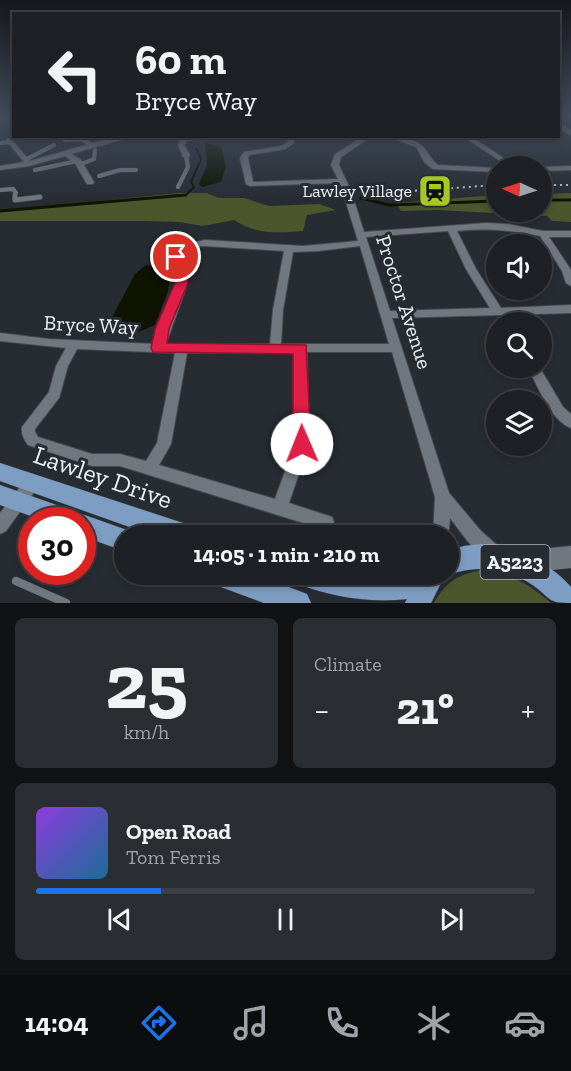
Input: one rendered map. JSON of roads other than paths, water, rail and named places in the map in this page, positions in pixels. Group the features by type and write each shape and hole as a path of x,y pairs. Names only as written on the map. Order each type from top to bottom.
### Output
{"main road":[{"name":"Lawley Drive","path":"0,472 156,525"},
{"path":"9,499 33,507"},
{"path":"96,530 114,536"},
{"name":"A5223","path":"459,560 474,555 506,560 540,576 569,603"},
{"path":"249,585 298,603"},
{"path":"339,585 379,592 408,589 416,585"},
{"path":"417,603 427,585"}],"street":[{"path":"13,145 27,162"},
{"path":"0,168 100,145"},
{"path":"171,151 185,152 182,145"},
{"path":"288,145 283,148 246,153 244,158 250,183 343,181"},
{"name":"Proctor Avenue","path":"355,145 338,156 334,165 343,181 443,497 442,525"},
{"path":"416,145 436,167 486,170"},
{"path":"479,145 496,156"},
{"path":"67,154 78,163 89,180 99,176"},
{"path":"552,169 571,168"},
{"path":"159,348 162,329 181,283 176,257 179,248 188,244 215,243 315,249 412,230 508,227 543,234"},
{"path":"452,230 471,269 501,312"},
{"path":"552,234 571,234"},
{"path":"276,348 278,310 289,248"},
{"path":"552,248 567,271 571,283"},
{"path":"542,312 571,309"},
{"path":"385,315 486,316"},
{"name":"Bryce Way","path":"0,337 74,345 159,348 396,348"},
{"path":"74,345 62,366 55,394 29,427 30,438 33,441 92,460 120,460 326,522"},
{"path":"149,470 164,444 182,348"},
{"path":"280,508 302,444 300,348"},
{"path":"540,378 556,407 571,422"},
{"path":"0,526 9,499 32,483"},
{"name":"Proctor Avenue","path":"443,497 474,536 506,560"},
{"path":"506,560 571,557"}],"lane":[{"path":"27,162 54,145"},
{"path":"35,170 94,159 94,147 91,145"},
{"path":"178,188 188,167 185,152"},
{"path":"99,176 120,170 136,170"},
{"path":"0,190 13,189 16,194 15,200 40,197"},
{"path":"552,407 556,407"},
{"path":"16,581 66,603"}],"waterway":[{"path":"186,195 194,187 191,182 201,159 196,148"},
{"path":"0,211 186,195"},
{"path":"169,196 186,195"},
{"path":"361,198 389,205 486,201"},
{"path":"552,200 571,200"}],"railway":[{"path":"552,185 571,185"},
{"path":"397,192 486,186"}],"place":[{"name":"Lawley Village","path":"435,191"}]}
